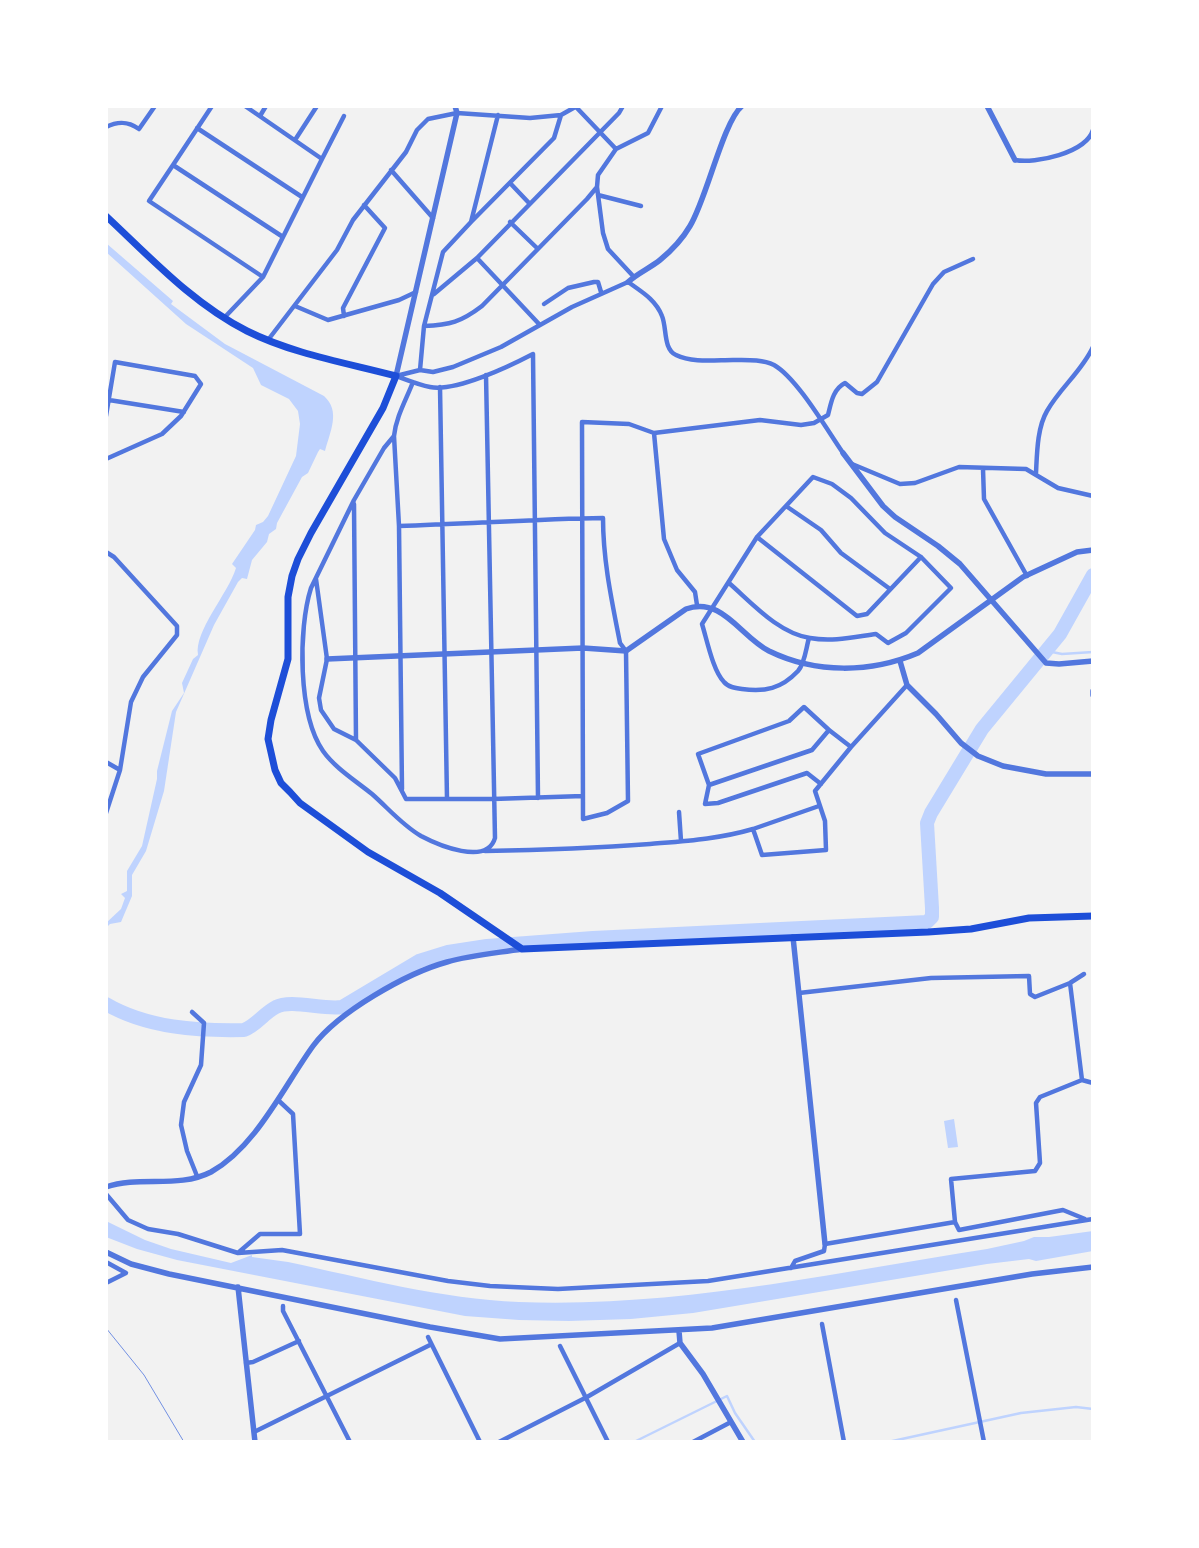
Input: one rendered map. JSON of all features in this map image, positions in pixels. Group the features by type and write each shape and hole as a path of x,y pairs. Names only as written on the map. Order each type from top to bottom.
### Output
{"main road":[{"path":"106,216 172,277 224,318 268,341 396,376 383,408 298,559 288,597 288,659 271,720 268,738 270,756 281,783 315,815 368,852 464,908 522,949 954,930 1029,918 1093,916"}],"street":[{"path":"106,127 115,123 130,123 139,129 155,106"},
{"path":"212,106 149,201 263,278"},
{"path":"245,106 322,159"},
{"path":"260,116 266,106"},
{"path":"295,140 317,106"},
{"path":"396,376 457,113 455,106"},
{"path":"434,294 477,258 529,202 620,113 623,106"},
{"path":"634,277 608,249 603,233 596,187 598,176 616,149 648,133 662,106"},
{"path":"396,376 420,370 433,372 453,367 501,346 602,292 628,282 660,260 690,226 704,199 728,127 737,110 742,106"},
{"path":"987,106 1015,160 1026,162 1075,149 1085,142 1093,130"},
{"path":"268,341 337,250 352,220 406,152 417,130 428,119 457,113 530,118 561,115 576,107 616,149"},
{"path":"471,222 498,115"},
{"path":"420,370 424,326 434,294 443,252 554,138 561,115"},
{"path":"224,318 263,278 344,116"},
{"path":"197,128 302,197"},
{"path":"173,165 283,237"},
{"path":"390,170 433,218"},
{"path":"510,183 529,202"},
{"path":"424,326 450,325 468,317 503,285 596,187"},
{"path":"598,195 641,206"},
{"path":"344,316 343,308 385,228 364,205"},
{"path":"510,222 538,249"},
{"path":"477,258 539,324"},
{"path":"400,526 534,522 582,519 603,518 603,544 608,582 620,643 626,651 628,801 607,813 583,819 583,648 582,519 582,422 629,424 654,433 760,420 801,425 814,423 828,415 832,398 840,385 849,384 857,393 862,394 877,382 932,284 944,272 973,259"},
{"path":"544,304 568,288 594,282 598,282 602,292"},
{"path":"628,282 649,297 658,307 666,327 667,345 674,354 690,359 758,360 774,365 803,396 883,506 894,517 938,546 960,564 1046,663 1059,664 1093,661"},
{"path":"295,306 328,320 399,300 416,292"},
{"path":"1036,473 1039,439 1046,411 1074,376 1093,347"},
{"path":"396,376 431,388 440,387 506,368 533,354 538,798"},
{"path":"106,416 115,362 195,376 201,384 184,412 162,434 106,459"},
{"path":"484,851 493,843 494,838 486,375"},
{"path":"402,790 400,526 394,436 395,422 403,410 413,382"},
{"path":"440,387 444,525 447,799"},
{"path":"109,400 184,412"},
{"path":"654,433 664,539 678,570 695,592 697,605"},
{"path":"394,436 384,448 354,500 325,555 307,601 303,685 306,708 322,750 406,825 421,835 454,849 469,852 560,849 728,836 819,806"},
{"path":"852,464 900,484 915,483 959,467 1026,469 1036,473 1058,488 1093,496"},
{"path":"983,469 984,499 1027,576"},
{"path":"729,583 775,623 809,638 842,638 876,634 888,643 906,633 951,588 921,557 885,533 851,498 832,484 813,477 757,537 702,624 718,674 725,684 734,688 762,692 781,683 797,672 802,664 809,638"},
{"path":"354,500 356,740"},
{"path":"786,506 821,530 841,553 890,589"},
{"path":"757,537 857,616 867,614 921,557"},
{"path":"327,659 583,648 626,651 686,609 697,605 714,607 755,642 783,657 802,664 840,668 873,666 900,661 918,653 1027,576 1077,552 1093,550"},
{"path":"106,552 114,557 177,626 177,634 143,677 130,702 120,770 106,813"},
{"path":"316,579 327,659 319,698 322,710 334,729 356,740 395,778 406,799 583,796"},
{"path":"900,661 907,685 961,743 978,756 1003,766 1046,774 1093,774"},
{"path":"753,829 762,854 826,850 824,820 815,791 851,747 907,685"},
{"path":"821,784 807,773 718,803 705,804 709,785 698,754 789,721 804,707 851,747"},
{"path":"709,785 812,750 829,730"},
{"path":"106,762 120,770"},
{"path":"679,812 681,841"},
{"path":"791,1268 795,1262 824,1252 825,1244 793,937"},
{"path":"106,1187 126,1182 175,1182 209,1173 230,1158 278,1100 314,1045 336,1022 358,1006 432,966 468,957 522,949"},
{"path":"799,993 931,978 1029,976 1030,994 1035,997 1070,983 1084,974"},
{"path":"1070,983 1082,1080"},
{"path":"192,1012 204,1023 201,1065 184,1102 181,1125 187,1150 197,1176"},
{"path":"1086,1219 1063,1210 958,1230 951,1180 1035,1171 1040,1162 1036,1103 1040,1097 1082,1080 1093,1083"},
{"path":"238,1253 260,1234 300,1234 293,1114 278,1100"},
{"path":"106,1194 128,1220 148,1229 178,1234 238,1253 282,1250 448,1281 490,1286 558,1290 708,1281 1093,1219"},
{"path":"825,1244 956,1222"},
{"path":"106,1252 131,1264 169,1274 430,1327 500,1339 679,1331 818,1312 1032,1274 1093,1267"},
{"path":"106,1262 126,1273 106,1283"},
{"path":"238,1287 255,1442"},
{"path":"956,1300 984,1442"},
{"path":"283,1306 350,1442"},
{"path":"822,1324 844,1442"},
{"path":"679,1331 680,1343 703,1374 743,1442"},
{"path":"428,1336 430,1345 480,1442"},
{"path":"246,1363 253,1362 299,1341"},
{"path":"499,1442 586,1397 680,1343"},
{"path":"254,1432 430,1345"},
{"path":"560,1346 608,1442"},
{"path":"693,1442 732,1422"}],"water":[{"path":"106,243 173,301 171,304 225,344 324,396 332,408 333,422 325,451 320,449 308,473 302,477 277,523 276,529 269,534 267,542 252,560 247,579 242,578 238,582 214,625 176,712 164,791 146,851 132,875 132,896 121,922 110,924 106,928 106,923 121,909 125,898 121,894 127,891 127,871 142,846 157,779 157,771 172,711 184,693 182,683 193,659 198,655 198,645 206,624 232,578 236,568 232,564 255,530 256,525 263,522 268,516 296,456 300,424 298,411 289,399 261,385 253,368 186,324 106,252"},
{"path":"954,1119 958,1147 948,1148 944,1121"},
{"path":"106,1221 145,1240 171,1249 231,1263 252,1255 252,1257 288,1262 432,1292 461,1297 519,1302 637,1300 754,1287 987,1249 1034,1237 1049,1237 1093,1231 1093,1251 1036,1261 1029,1259 987,1264 693,1313 631,1319 519,1320 465,1316 177,1260 137,1249 106,1237"}],"waterway":[{"path":"106,1004 122,1012 156,1023 191,1029 244,1030 276,1007 282,1005 298,1004 334,1008 342,1007 419,961 448,952 487,946 593,938 927,922 932,917 927,823 931,813 982,729 1060,634 1093,575"},
{"path":"1047,651 1062,654 1093,652"},
{"path":"634,1442 727,1396 735,1413 755,1442"},
{"path":"888,1442 1021,1413 1076,1407 1093,1409"}],"tram line":[{"path":"106,1328 144,1375 184,1442"}]}
